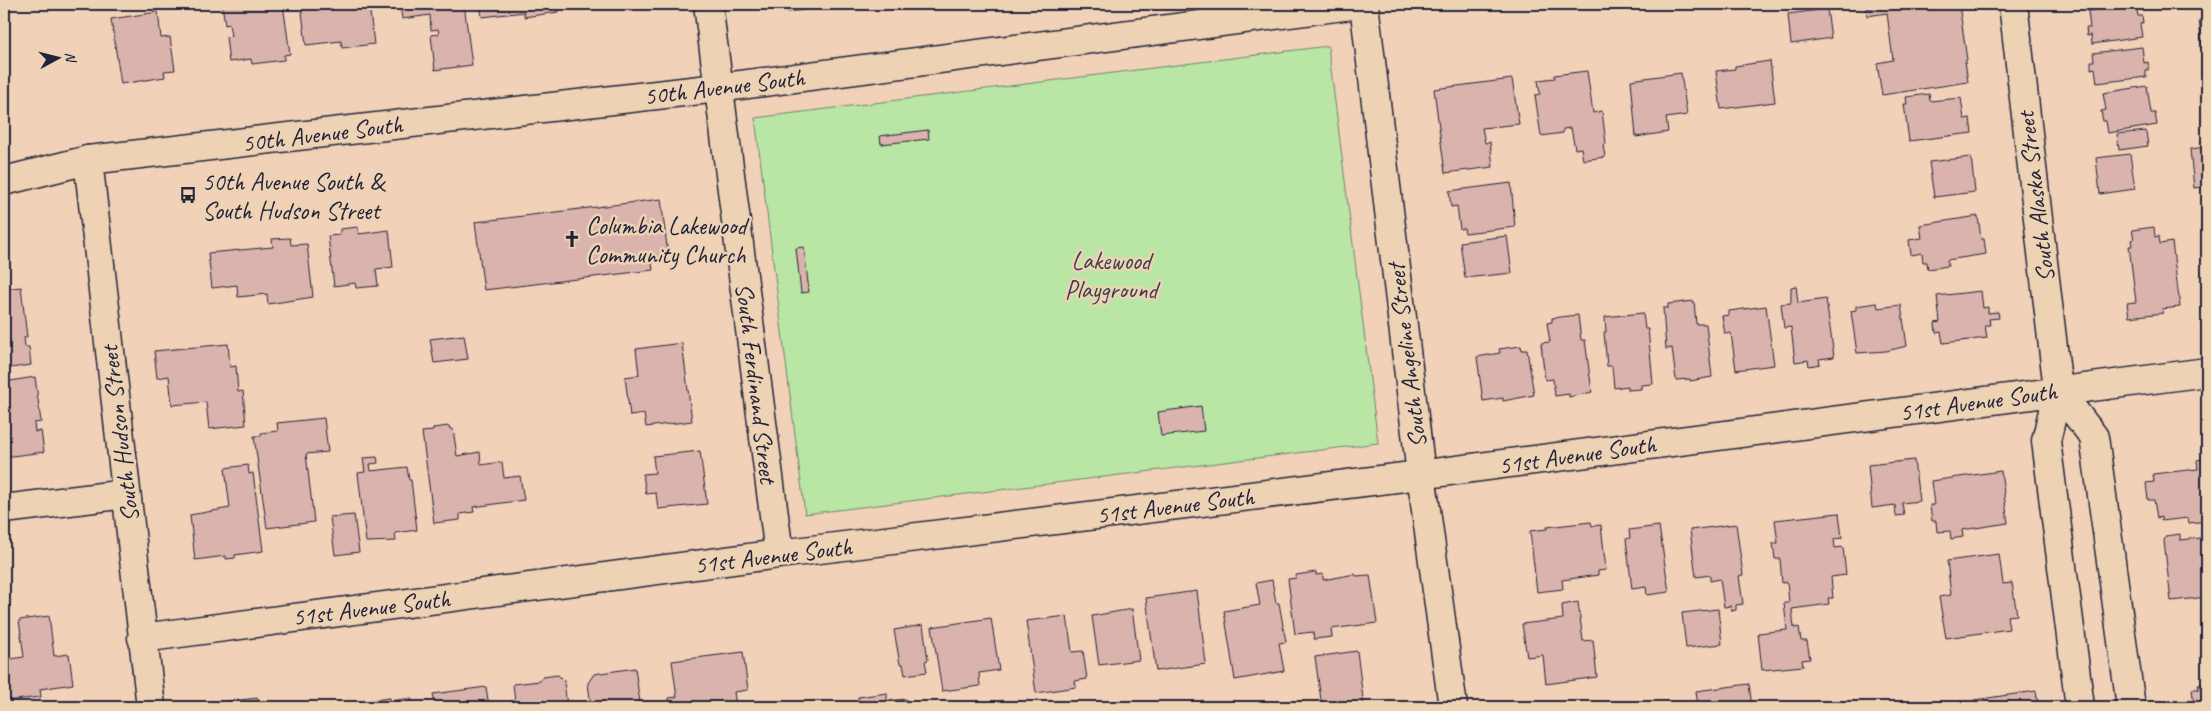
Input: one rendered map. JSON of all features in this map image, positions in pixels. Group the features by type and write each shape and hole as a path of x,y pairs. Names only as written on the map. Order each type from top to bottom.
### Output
{"street":[{"name":"South Ferdinand Street","path":"708,4 779,554"},
{"name":"50th Avenue South","path":"4,180 88,160 718,88 1359,4"},
{"name":"South Angeline Street","path":"1364,4 1421,474 1453,707"},
{"name":"South Alaska Street","path":"2013,4 2058,390 2046,441 2080,707"},
{"name":"South Hudson Street","path":"88,160 151,707"},
{"name":"51st Avenue South","path":"142,638 779,554 1421,474 2207,372"},
{"path":"2058,390 2094,437 2131,707"},
{"path":"4,509 126,494"}],"green space":[{"name":"Lakewood Playground","path":"1328,46 1378,443 805,514 755,118"}],"building":[{"path":"222,4 283,4 290,54 284,55 284,60 252,64 251,59 229,62 226,37 231,36 229,24 225,25"},
{"path":"301,4 369,4 374,44 342,48 341,41 306,45"},
{"path":"400,4 464,4 472,65 435,70 431,35 439,34 438,29 431,30 430,15 402,19"},
{"path":"480,4 557,4 558,12 524,17 524,12 482,17"},
{"path":"586,4 623,4 587,8"},
{"path":"787,4 835,4 835,6 788,12"},
{"path":"1893,4 1959,4 1967,60 1965,61 1968,82 1882,95 1877,63 1893,60 1887,13 1867,16 1866,9"},
{"path":"2136,5 2138,16 2142,16 2143,23 2140,24 2142,37 2092,44 2091,35 2087,36 2086,28 2090,28 2088,11"},
{"path":"1827,9 1831,38 1791,44 1788,14"},
{"path":"158,12 161,38 170,37 175,70 164,71 165,77 121,84 111,19"},
{"path":"2207,19 2207,88 2199,20"},
{"path":"2142,47 2144,63 2148,62 2149,70 2146,71 2146,77 2097,83 2095,68 2091,69 2091,61 2094,61 2093,53"},
{"path":"1770,61 1775,102 1721,109 1716,71"},
{"path":"1587,71 1593,113 1602,111 1606,144 1603,145 1605,157 1583,160 1581,148 1575,149 1571,128 1563,129 1563,133 1541,136 1535,95 1540,94 1538,80 1555,78 1554,75"},
{"path":"1681,73 1687,115 1666,118 1668,132 1636,137 1631,80"},
{"path":"1512,79 1519,124 1482,128 1485,143 1490,142 1493,167 1445,173 1434,89"},
{"path":"2147,86 2151,113 2155,113 2157,125 2108,133 2106,121 2103,121 2101,111 2106,110 2103,93"},
{"path":"1929,94 1930,101 1961,98 1964,119 1970,118 1972,133 1909,141 1904,104 1907,104 1906,97"},
{"path":"928,130 929,139 881,144 880,136"},
{"path":"2146,131 2148,146 2119,150 2117,134"},
{"path":"2207,147 2207,186 2194,188 2190,149"},
{"path":"2130,154 2135,189 2100,194 2096,158"},
{"path":"1971,157 1975,192 1934,197 1929,162"},
{"path":"1511,183 1515,227 1465,233 1464,228 1460,229 1457,206 1451,207 1449,191"},
{"name":"Columbia Lakewood Community Church","path":"661,199 668,255 651,257 653,270 484,290 475,222"},
{"path":"1978,216 1981,239 1984,239 1986,254 1947,260 1948,266 1928,269 1927,262 1923,262 1922,253 1911,255 1909,240 1922,238 1920,225"},
{"path":"358,227 359,234 389,230 393,267 376,269 378,286 356,288 355,283 334,286 328,236 340,235 340,229"},
{"path":"2154,227 2155,237 2159,236 2160,244 2172,242 2180,307 2162,309 2163,313 2129,317 2127,303 2136,302 2129,246 2132,246 2131,240 2134,239 2132,230"},
{"path":"1507,236 1512,273 1465,278 1460,242"},
{"path":"290,238 291,245 307,244 313,297 268,304 267,294 238,297 237,285 212,288 208,253 273,247 272,239"},
{"path":"804,247 809,292 801,293 796,248"},
{"path":"1796,286 1798,303 1826,299 1834,357 1819,359 1820,364 1809,366 1808,360 1795,362 1791,327 1784,328 1781,304 1791,303 1791,287"},
{"path":"21,287 27,337 24,337 25,347 29,347 31,365 4,369 4,289"},
{"path":"1981,291 1983,308 1988,307 1988,313 1998,312 1999,318 1989,319 1990,325 1985,325 1987,338 1943,343 1941,332 1936,333 1935,323 1940,322 1937,296"},
{"path":"1694,301 1696,324 1706,324 1712,377 1690,381 1690,379 1676,380 1672,348 1666,349 1663,308 1668,308 1668,304"},
{"path":"1877,303 1878,308 1901,305 1907,346 1886,351 1857,353 1851,311 1856,310 1856,306"},
{"path":"1766,306 1774,365 1736,370 1731,333 1725,334 1722,316 1729,315 1729,311"},
{"path":"1643,313 1645,329 1648,329 1653,384 1641,385 1641,389 1628,390 1628,386 1614,388 1612,366 1607,366 1604,332 1606,332 1605,317"},
{"path":"1578,315 1581,340 1585,340 1592,392 1569,397 1569,394 1555,396 1553,379 1545,380 1541,343 1550,342 1547,323 1552,322 1552,318"},
{"path":"464,335 468,359 434,363 430,339"},
{"path":"682,343 692,421 646,427 644,414 630,416 625,377 639,375 636,349"},
{"path":"228,344 230,367 236,366 238,392 243,391 246,425 209,429 206,402 172,405 169,376 157,378 154,351"},
{"path":"1521,346 1522,350 1527,350 1534,395 1503,401 1503,398 1483,401 1477,357 1500,353 1499,349"},
{"path":"35,377 41,422 34,423 35,432 41,431 44,452 4,457 4,382"},
{"path":"1201,406 1204,431 1161,436 1158,412"},
{"path":"324,418 328,452 306,454 314,522 267,528 254,436 261,436 261,433 278,431 277,423"},
{"path":"449,426 450,429 453,429 457,456 480,452 481,465 502,462 504,478 520,476 524,500 473,507 474,512 460,514 460,520 434,523 422,432 433,431 433,428"},
{"path":"700,451 707,504 658,509 656,493 646,494 643,474 655,473 653,456"},
{"path":"377,457 378,463 370,464 371,471 407,467 409,480 411,480 417,530 395,533 396,541 366,542 358,473 365,472 363,458"},
{"path":"2207,458 2207,521 2189,523 2188,518 2161,521 2161,517 2157,518 2154,500 2148,500 2146,483 2154,482 2153,474 2198,469 2197,460"},
{"path":"1914,460 1919,501 1902,503 1904,515 1896,516 1895,505 1872,508 1868,465"},
{"path":"248,465 249,474 253,473 263,551 235,555 235,558 226,559 226,556 195,560 190,515 230,508 225,468"},
{"path":"2001,471 2008,523 1962,530 1963,537 1951,539 1950,531 1937,532 1936,521 1932,521 1930,505 1934,505 1931,481"},
{"path":"1839,513 1842,538 1834,539 1835,548 1843,547 1846,575 1831,577 1833,598 1828,598 1829,604 1792,609 1794,628 1799,627 1801,641 1807,641 1810,659 1802,660 1803,666 1762,670 1758,633 1787,630 1784,603 1789,603 1787,582 1782,583 1780,559 1775,559 1773,543 1778,543 1775,520"},
{"path":"354,515 359,552 335,555 330,517"},
{"path":"1591,522 1592,526 1601,525 1606,570 1598,571 1598,575 1562,580 1563,589 1537,592 1530,531"},
{"path":"1736,524 1743,575 1739,576 1743,604 1736,605 1736,610 1732,611 1731,606 1724,607 1720,579 1710,581 1710,575 1696,577 1690,530"},
{"path":"1659,526 1669,592 1647,595 1646,587 1632,589 1626,539 1630,538 1629,530"},
{"path":"2180,534 2180,540 2201,538 2207,597 2171,601 2164,541 2166,536"},
{"path":"1999,554 2003,584 2012,583 2017,615 2007,616 2009,629 1946,638 1939,597 1951,595 1947,561"},
{"path":"1316,572 1316,575 1323,574 1323,580 1355,574 1356,576 1370,575 1377,623 1331,629 1332,637 1314,639 1313,632 1295,634 1288,579 1296,578 1296,575"},
{"path":"1272,580 1276,603 1279,603 1286,642 1279,643 1284,671 1235,680 1224,611 1260,605 1256,583"},
{"path":"1197,591 1206,664 1156,671 1146,598"},
{"path":"1578,602 1583,641 1593,640 1597,677 1546,684 1543,655 1527,657 1522,624 1563,619 1562,605"},
{"path":"1132,609 1139,660 1099,665 1092,616"},
{"path":"1718,609 1722,644 1686,648 1682,613"},
{"path":"49,616 54,656 69,654 73,684 40,689 41,697 6,701 4,660 24,657 19,620"},
{"path":"1067,616 1072,652 1083,651 1087,679 1075,681 1076,687 1036,693 1026,621"},
{"path":"991,618 999,670 979,673 980,686 942,691 932,627"},
{"path":"923,625 928,660 925,661 927,672 905,675 903,664 900,664 894,630"},
{"path":"1357,651 1364,707 1322,707 1315,657"},
{"path":"743,652 748,690 734,692 736,707 670,707 669,698 677,697 672,661"},
{"path":"635,668 640,703 634,704 635,707 591,707 588,683 594,674"},
{"path":"558,675 564,681 567,707 509,707 509,703 515,702 513,684 540,681 543,677"},
{"path":"1749,684 1752,707 1698,707 1696,691"},
{"path":"2207,684 2207,707 2182,707 2194,704 2192,689 2199,689 2198,685"},
{"path":"486,687 489,707 435,707 433,694"},
{"path":"2036,691 2038,707 1975,707 1974,700"},
{"path":"887,693 887,701 906,699 907,707 859,707 858,697"},
{"path":"258,698 258,705 285,702 285,707 221,707 221,702"},
{"path":"390,698 391,701 411,698 412,707 363,707 362,705 366,704 365,701"}],"place":[{"name":"50th Avenue South & South Hudson Street","path":"188,195"},
{"name":"Columbia Lakewood Community Church","path":"572,239"}]}
